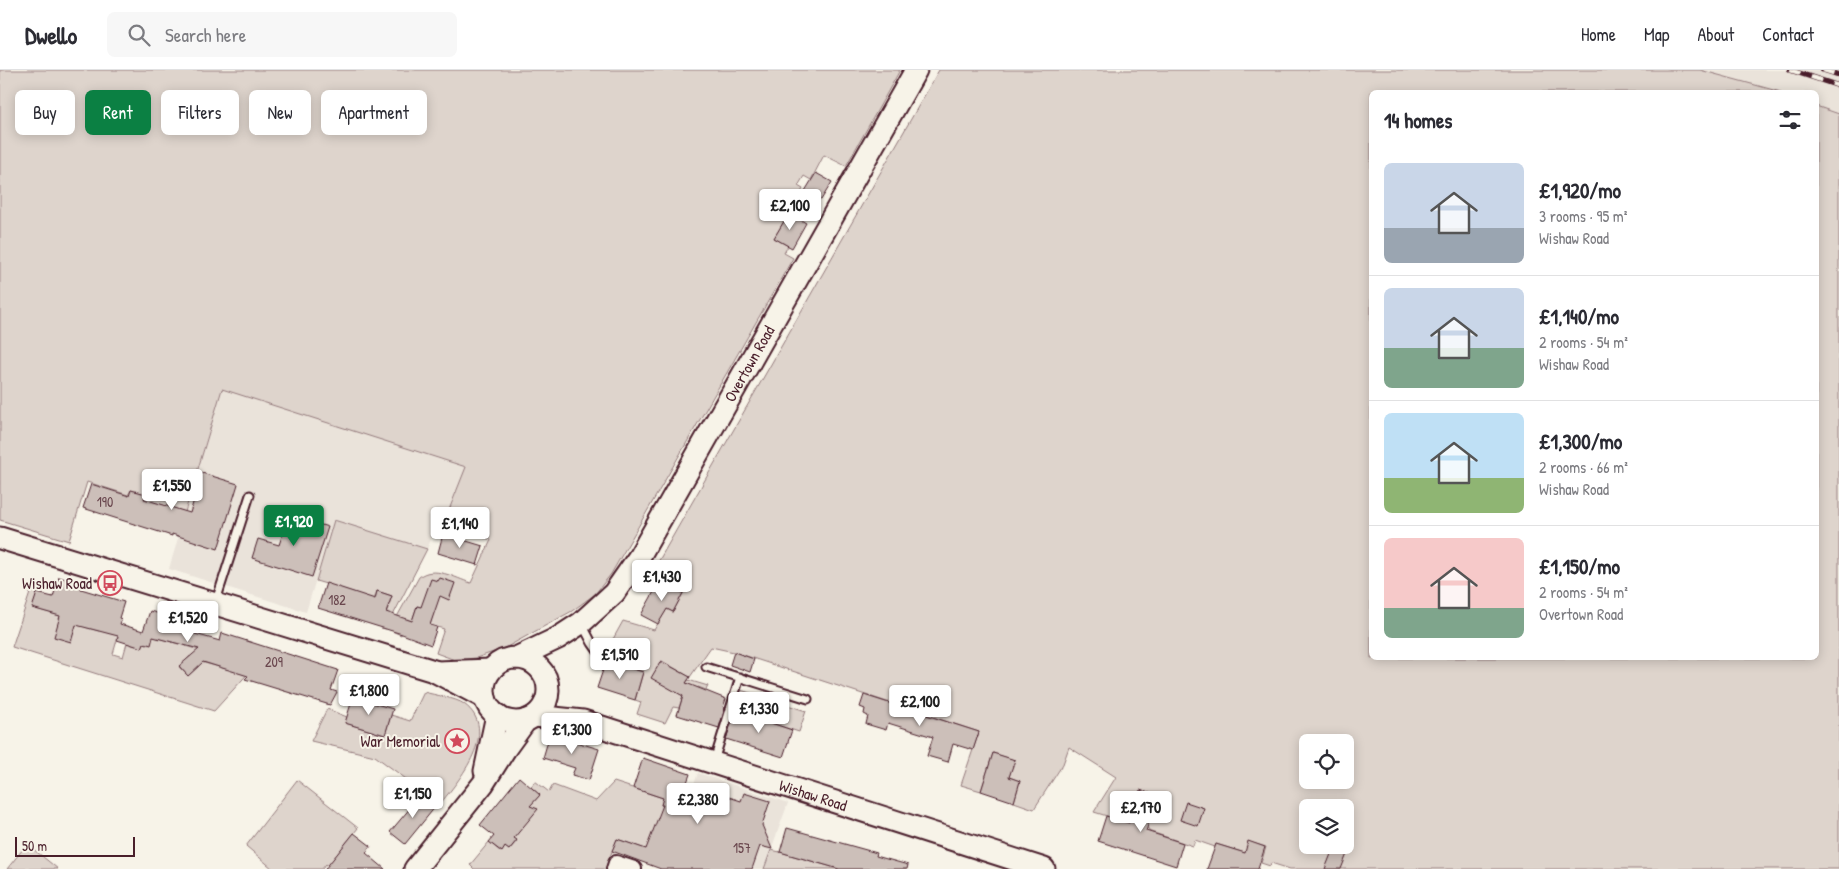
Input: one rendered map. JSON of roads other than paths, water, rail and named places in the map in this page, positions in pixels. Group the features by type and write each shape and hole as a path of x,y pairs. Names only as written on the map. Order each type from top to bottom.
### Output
{"main road":[{"name":"Overtown Road","path":"516,658 558,638 581,623 614,594 639,557 916,70"},
{"path":"0,538 437,672 511,721 531,718"},
{"path":"415,869 483,784 505,749 542,708 547,699 546,679 558,638"},
{"path":"483,784 491,707 484,687 487,678 498,664 516,658 533,663 546,679"},
{"path":"437,672 492,670"},
{"name":"Wishaw Road","path":"546,679 566,706 583,721"},
{"name":"Wishaw Road","path":"531,718 583,721 1044,869"}],"street":[{"path":"614,869 616,863 634,869"}],"lane":[{"path":"215,604 250,495"},
{"path":"581,623 599,653 604,655 629,655 641,648"},
{"path":"706,667 808,700"},
{"path":"713,764 740,678"}],"railway":[{"path":"1790,70 1839,86"},
{"path":"1823,70 1839,75"}],"place":[{"name":"Wishaw Road","path":"110,583"},
{"name":"War Memorial","path":"457,741"}]}
